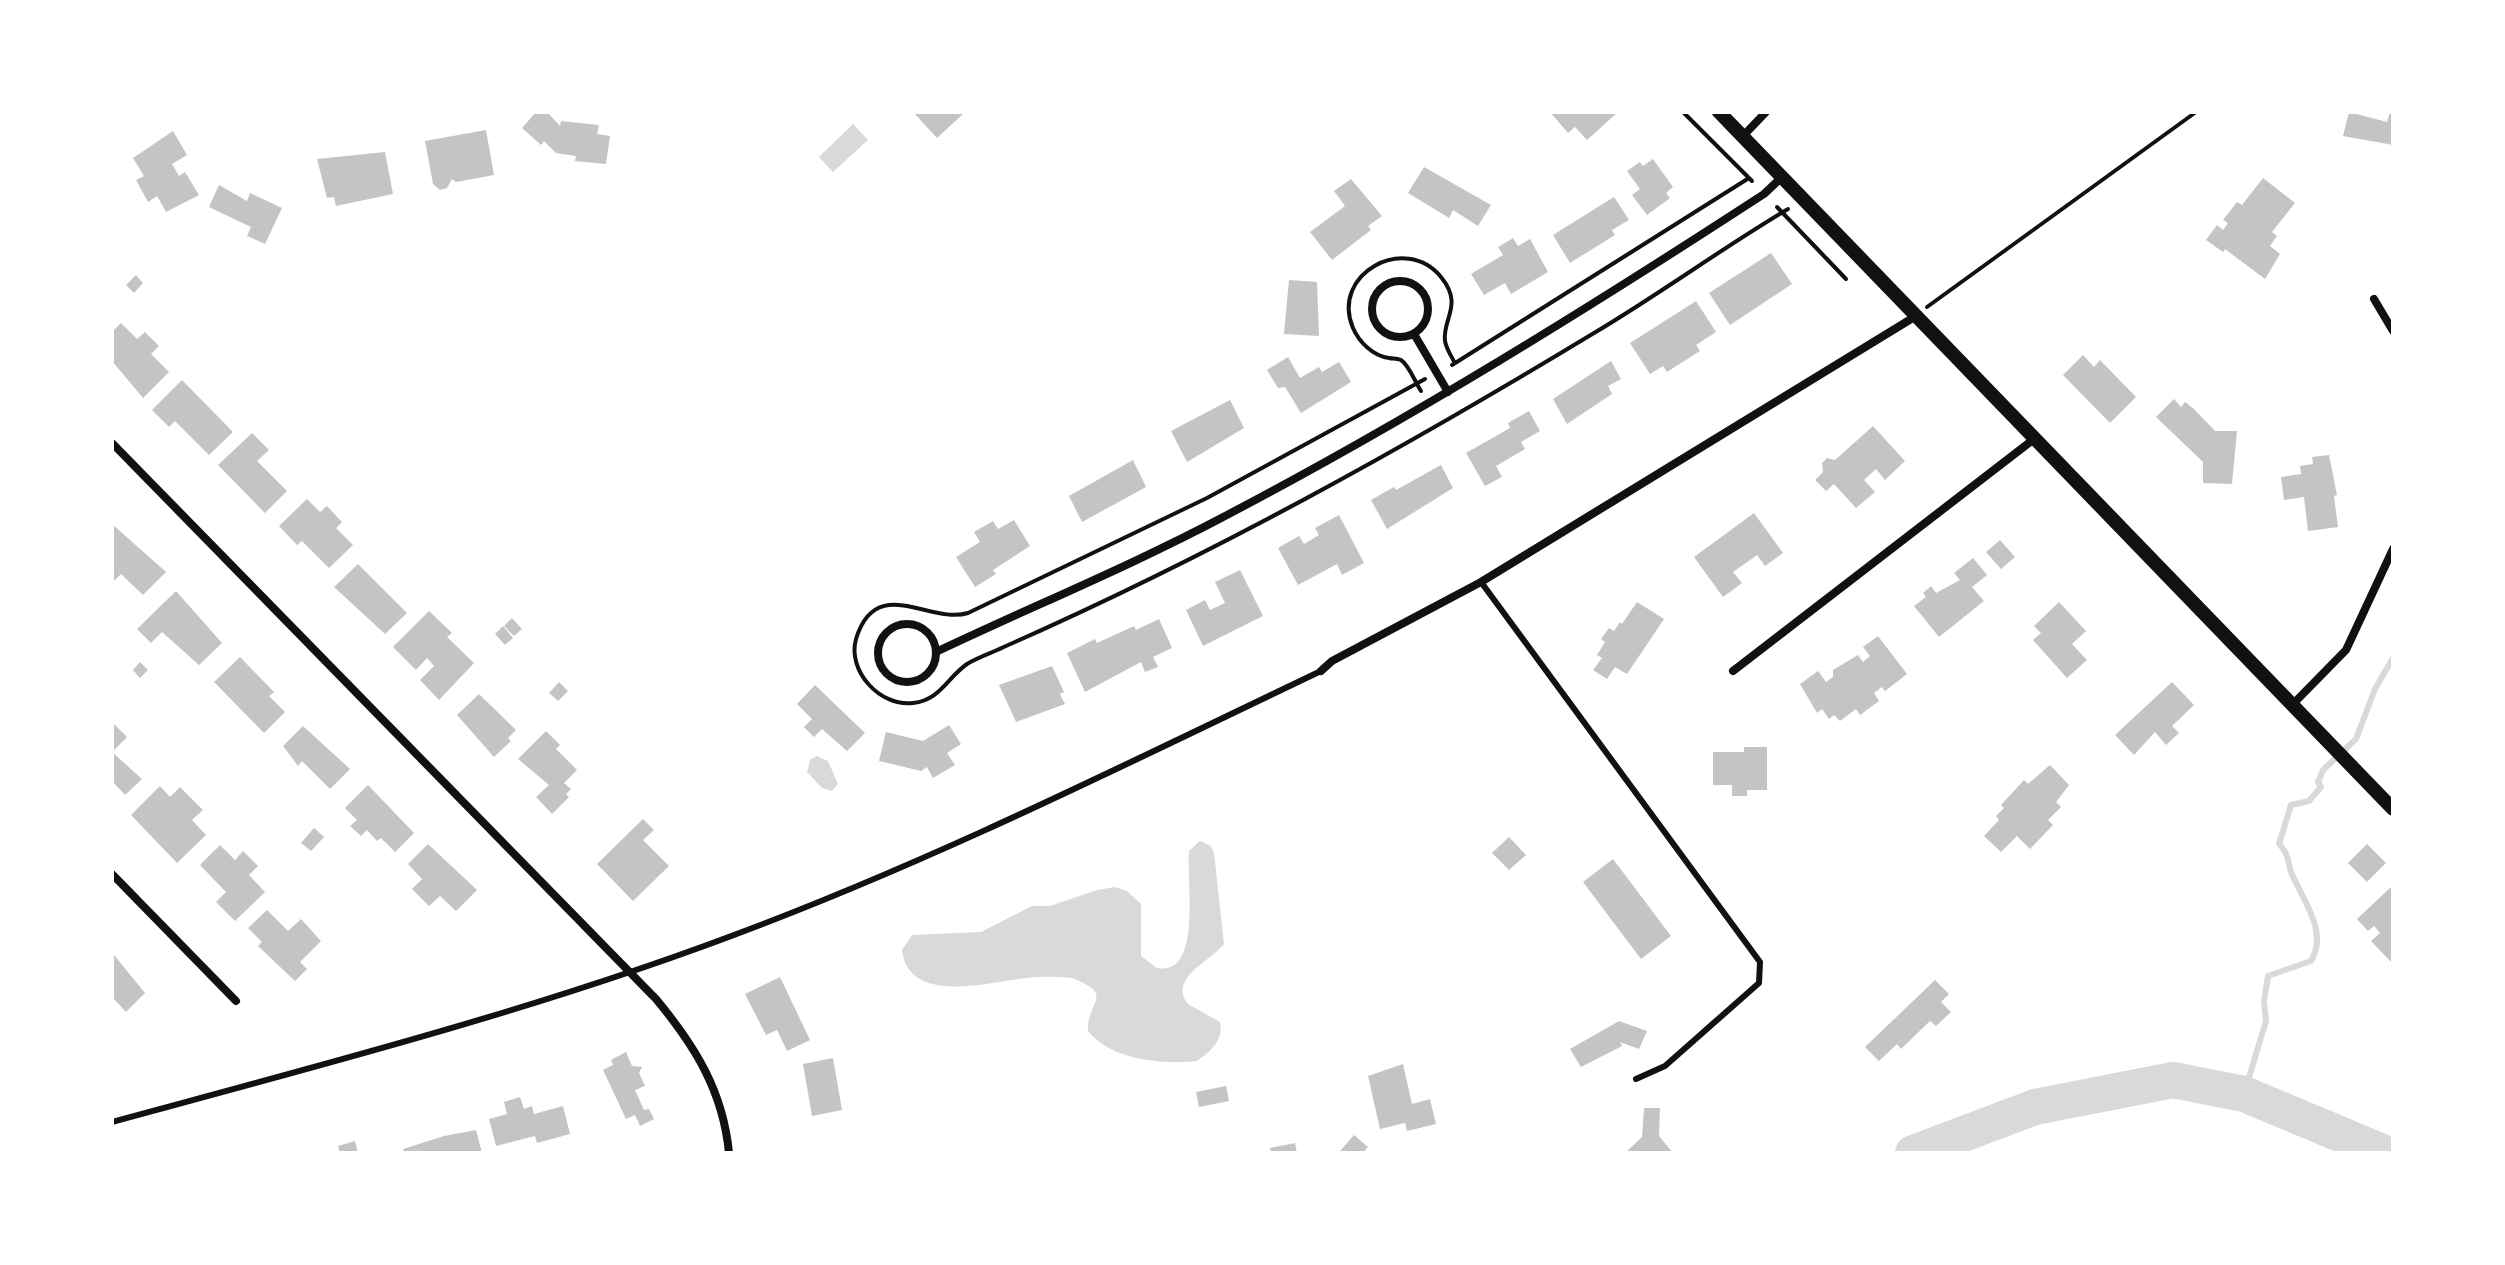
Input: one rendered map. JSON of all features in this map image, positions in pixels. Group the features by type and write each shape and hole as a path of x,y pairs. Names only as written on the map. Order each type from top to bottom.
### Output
{"street":[{"path":"1719,112 2294,703 2393,809"},
{"path":"1743,136 1766,112"},
{"path":"936,652 929,634 914,624 904,624 887,631 881,638 878,657 880,666 894,679 914,681 930,670 936,652 1226,516 1448,392 1618,289 1764,194 1782,177"},
{"path":"1401,281 1418,287 1424,294 1426,320 1414,334 1396,337 1379,328 1374,320 1373,301 1384,286 1401,281"},
{"path":"2374,299 2393,331"},
{"path":"1321,671 1332,661 1481,582 1916,316"},
{"path":"1414,334 1448,392"},
{"path":"1733,671 2034,439"},
{"path":"112,443 629,972 690,1040 714,1084 727,1129 729,1153"},
{"path":"2294,703 2346,650 2393,549"},
{"path":"112,874 236,1001"}],"lane":[{"path":"1481,582 1760,962 1759,983 1665,1066 1636,1079"},
{"path":"112,1122 298,1072 629,972 736,935 999,824 1321,671"}],"path":[{"path":"1421,391 1404,362 1368,348 1353,329 1350,298 1367,271 1387,259 1408,257 1420,260 1437,273 1450,298 1451,317 1445,342 1453,364 1750,180 1683,112"},
{"path":"1916,316 2196,112"},
{"path":"1777,207 1846,279"}],"shaded area":[{"path":"853,124 868,140 833,172 819,157"},
{"path":"817,756 828,761 838,784 832,791 822,788 807,772 810,760"},
{"path":"1200,841 1211,846 1214,853 1224,944 1187,978 1183,986 1183,995 1188,1004 1220,1022 1218,1040 1197,1061 1169,1062 1138,1058 1098,1041 1088,1031 1096,994 1093,989 1072,978 1033,977 974,985 935,985 919,979 908,968 902,950 912,935 981,932 1032,906 1050,906 1115,887 1127,891 1141,904 1141,956 1157,968 1171,967 1181,958 1187,943 1189,851"}],"building":[{"path":"536,112 547,112 560,126 561,121 599,125 597,134 610,136 606,164 575,161 576,156 556,153 544,141 541,145 522,128"},
{"path":"913,112 961,112 963,114 937,138"},
{"path":"1550,112 1618,112 1587,140 1575,127 1568,133"},
{"path":"2349,112 2387,122 2390,112 2393,112 2393,145 2343,136"},
{"path":"486,130 494,175 456,182 452,179 447,188 440,190 433,184 425,141"},
{"path":"173,131 187,155 172,164 179,176 185,172 199,195 166,212 157,196 148,202 136,180 144,176 133,158"},
{"path":"385,152 393,194 336,206 334,197 327,198 317,159"},
{"path":"1653,159 1673,187 1666,193 1670,198 1647,215 1632,195 1640,189 1627,171 1640,162 1643,166"},
{"path":"1424,167 1491,205 1478,226 1453,210 1449,218 1408,193"},
{"path":"2263,178 2295,203 2272,232 2277,236 2270,246 2280,254 2265,279 2225,249 2223,252 2206,240 2217,225 2223,230 2228,223 2223,220 2237,202 2242,205"},
{"path":"1351,179 1382,216 1368,226 1371,230 1332,260 1310,232 1345,206 1334,191"},
{"path":"219,185 247,201 250,193 282,208 265,244 247,236 251,227 209,207"},
{"path":"1614,197 1629,220 1612,230 1615,235 1570,263 1553,235"},
{"path":"1513,238 1518,246 1530,239 1548,272 1511,294 1505,283 1484,295 1471,274 1503,255 1498,247"},
{"path":"1771,253 1792,284 1730,325 1709,293"},
{"path":"136,275 143,283 134,293 126,285"},
{"path":"1289,280 1317,282 1319,336 1284,334"},
{"path":"1696,301 1716,332 1696,345 1700,351 1667,372 1663,366 1650,374 1630,343"},
{"path":"121,323 137,339 145,332 159,346 151,354 169,372 143,398 112,361 112,332"},
{"path":"2083,355 2094,367 2100,360 2136,397 2110,423 2063,375"},
{"path":"1288,357 1300,378 1319,367 1322,372 1339,362 1351,382 1301,413 1285,387 1278,388 1267,370"},
{"path":"1611,361 1621,379 1608,386 1612,394 1567,424 1553,399"},
{"path":"182,380 233,432 209,455 175,421 169,427 152,410"},
{"path":"2174,399 2181,407 2185,402 2194,409 2215,431 2237,431 2232,484 2203,483 2203,462 2156,417"},
{"path":"1230,400 1244,428 1187,462 1171,431"},
{"path":"1529,411 1540,431 1521,442 1525,449 1496,466 1502,477 1485,486 1466,453 1510,428 1508,423"},
{"path":"1873,426 1905,461 1885,480 1876,469 1864,480 1875,492 1856,508 1834,484 1826,491 1815,480 1823,472 1822,463 1827,458 1835,460"},
{"path":"252,433 269,450 257,461 287,491 265,513 218,465"},
{"path":"2329,455 2337,495 2334,496 2338,527 2308,531 2304,497 2284,500 2281,477 2301,474 2300,466 2313,464 2312,457"},
{"path":"1133,460 1146,487 1082,522 1069,496"},
{"path":"1441,465 1453,488 1387,529 1371,500"},
{"path":"307,499 320,512 327,506 342,522 336,528 353,545 329,568 302,541 297,545 279,526"},
{"path":"1754,513 1783,553 1765,566 1757,555 1733,572 1742,583 1723,597 1694,557"},
{"path":"1339,515 1364,563 1342,575 1337,564 1298,585 1278,548 1299,536 1304,544 1319,535 1315,528"},
{"path":"1014,520 1030,546 993,570 996,574 975,587 956,557 980,542 974,532 993,521 998,529"},
{"path":"112,524 166,572 143,595 121,574 112,583"},
{"path":"2000,540 2015,557 2001,569 1986,552"},
{"path":"1973,558 1987,575 1972,587 1984,601 1939,637 1914,606 1926,597 1923,593 1931,586 1936,593 1960,580 1954,573"},
{"path":"358,564 407,613 385,634 334,587"},
{"path":"1240,570 1263,616 1203,646 1186,610 1205,600 1210,610 1225,603 1215,582"},
{"path":"176,591 222,643 199,665 162,632 151,643 137,629"},
{"path":"1637,602 1664,619 1627,674 1615,667 1607,679 1593,670 1602,658 1597,655 1605,642 1601,639 1609,628 1614,631 1620,622 1622,624"},
{"path":"2059,602 2086,631 2072,644 2087,660 2067,678 2033,640 2041,633 2034,626"},
{"path":"429,611 452,633 447,637 474,663 439,700 420,680 434,666 427,658 416,670 393,647"},
{"path":"512,618 522,629 514,636 504,626"},
{"path":"1159,619 1172,648 1153,657 1158,667 1145,672 1141,662 1085,692 1067,653 1095,639 1097,643 1134,626 1136,630"},
{"path":"503,626 513,638 505,645 495,634"},
{"path":"1878,636 1907,674 1885,691 1882,687 1874,693 1879,701 1860,715 1856,709 1840,721 1834,715 1829,719 1822,709 1817,713 1800,684 1818,671 1826,682 1833,677 1833,670 1858,655 1863,662 1870,656 1863,647"},
{"path":"240,657 274,692 269,696 285,712 264,733 214,682"},
{"path":"140,662 148,670 140,678 133,670"},
{"path":"1052,666 1064,692 1060,694 1065,704 1016,722 999,685"},
{"path":"559,682 568,691 558,701 549,693"},
{"path":"2172,682 2194,705 2172,726 2179,733 2166,745 2155,732 2134,755 2115,735"},
{"path":"815,685 865,733 847,751 822,729 814,737 804,727 812,719 797,704"},
{"path":"479,694 516,730 508,738 511,741 494,757 457,715"},
{"path":"114,724 127,737 112,752 112,726"},
{"path":"949,725 961,744 947,753 955,765 933,778 927,767 921,771 879,761 886,732 923,741"},
{"path":"303,726 350,769 330,789 302,761 298,766 283,746"},
{"path":"546,731 560,745 556,749 577,770 564,783 571,789 566,794 569,797 552,814 536,797 549,785 518,759"},
{"path":"1744,747 1767,747 1767,790 1747,790 1747,796 1732,796 1732,785 1713,785 1713,752 1744,752"},
{"path":"112,752 142,779 125,795 112,781"},
{"path":"2050,765 2069,785 2056,802 2061,807 2048,820 2053,825 2030,849 2017,836 2001,852 1984,836 1999,820 1996,816 2004,808 2001,805 2024,780 2028,784"},
{"path":"368,785 414,833 395,852 381,838 377,841 367,830 361,836 350,826 357,820 345,808"},
{"path":"160,786 170,797 180,787 203,810 192,820 206,835 177,863 131,815"},
{"path":"643,819 654,830 643,840 669,866 633,901 597,864"},
{"path":"314,828 324,837 311,851 301,843"},
{"path":"1509,837 1526,855 1509,870 1492,853"},
{"path":"428,844 477,890 456,911 440,896 429,906 412,889 422,879 408,864"},
{"path":"2367,844 2386,863 2367,882 2348,863"},
{"path":"220,845 235,860 243,851 258,866 249,875 265,892 235,921 216,902 226,892 200,865"},
{"path":"1613,859 1671,936 1641,959 1583,882"},
{"path":"2391,887 2393,964 2371,941 2380,933 2374,926 2368,931 2357,919"},
{"path":"267,910 288,931 301,919 321,941 300,962 307,969 295,981 258,946 262,942 248,928"},
{"path":"114,955 145,993 126,1012 112,997"},
{"path":"780,977 810,1040 787,1051 777,1030 766,1035 745,994"},
{"path":"1935,980 1949,994 1941,1002 1951,1012 1936,1026 1930,1021 1901,1049 1897,1044 1879,1061 1865,1047"},
{"path":"1619,1021 1647,1031 1639,1049 1620,1042 1622,1046 1581,1067 1570,1049"},
{"path":"626,1052 632,1066 642,1067 639,1073 645,1086 635,1090 644,1110 649,1109 654,1119 640,1126 635,1115 626,1119 603,1070 613,1065 611,1060"},
{"path":"833,1058 842,1110 812,1116 803,1064"},
{"path":"1403,1064 1412,1104 1430,1099 1436,1124 1407,1131 1405,1123 1380,1129 1368,1076"},
{"path":"1226,1086 1229,1101 1199,1107 1196,1092"},
{"path":"520,1097 524,1109 532,1106 534,1114 563,1106 570,1134 537,1143 535,1136 496,1146 489,1119 507,1114 504,1102"},
{"path":"1644,1108 1660,1108 1659,1136 1673,1153 1625,1153 1642,1137"},
{"path":"476,1130 482,1153 404,1153 403,1149"},
{"path":"1354,1135 1368,1147 1363,1153 1340,1151"},
{"path":"355,1141 358,1153 340,1153 338,1146"},
{"path":"1295,1143 1297,1153 1271,1153 1270,1148"}],"waterway":[{"path":"2244,1094 2266,1021 2264,1001 2268,976 2311,961 2316,950 2312,916 2279,844 2291,805 2309,801 2321,787 2318,782 2323,770 2356,739 2375,689 2393,658"},
{"path":"1913,1153 2035,1107 2173,1080 2244,1094 2385,1153"}]}
